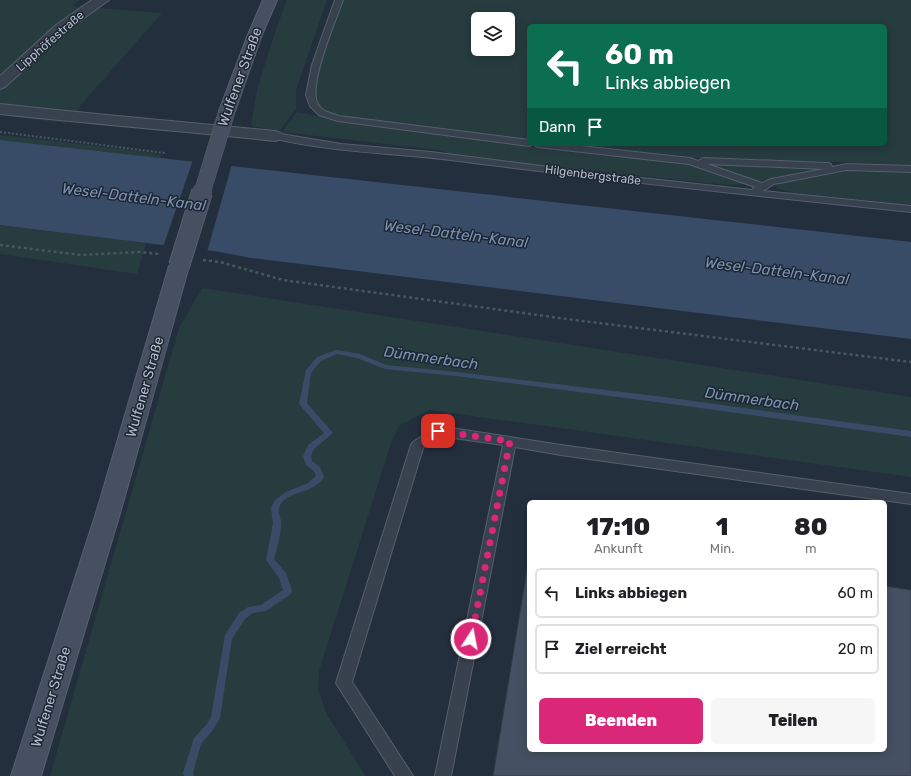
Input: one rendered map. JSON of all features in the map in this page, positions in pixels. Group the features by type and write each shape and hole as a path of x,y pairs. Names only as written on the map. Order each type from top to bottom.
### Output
{"main road":[{"name":"Wulfener Straße","path":"26,776 109,510 180,260 227,111 254,37 270,0"}],"street":[{"name":"Lipphöfestraße","path":"0,84 68,23 90,6 102,0"},
{"path":"0,109 128,123 228,130 275,136"}],"lane":[{"path":"339,0 316,65 310,95 314,106 322,113 338,118 527,143"},
{"name":"Hilgenbergstraße","path":"275,136 342,147 431,155 595,176 911,209"},
{"path":"555,146 690,161 911,169"},
{"path":"690,161 763,187"},
{"path":"753,192 771,182 847,167"},
{"path":"405,776 344,683 417,445 438,431 561,450 911,499"},
{"path":"444,776 510,441"}],"path":[{"path":"0,132 165,153"},
{"path":"0,246 81,255 139,252 180,260 220,262 264,276 291,281 567,319 911,362"}],"green space":[{"path":"0,0 80,0 72,6 162,13 65,123 0,115"},
{"path":"287,0 327,0 296,90 296,109 279,131 251,126 257,90 276,29"},
{"path":"342,0 911,0 911,166 868,163 695,158 575,146 887,146 887,24 527,24 527,141 402,123 350,118 330,113 318,104 315,96 320,65"},
{"path":"297,112 354,123 527,146 697,165 746,184 727,185 460,157 438,150 282,132"},
{"path":"0,135 133,150 162,155 160,158 0,140"},
{"path":"709,164 824,168 754,182"},
{"path":"851,171 911,173 911,205 795,193 776,188 778,184"},
{"path":"0,225 146,243 137,274 0,254"},
{"path":"202,288 911,397 911,477 430,410 400,425 392,440 319,671 318,689 327,715 366,776 50,776 179,328"}],"water":[{"name":"Wesel-Datteln-Kanal","path":"0,140 911,242 911,339 251,258 220,252 0,225"}],"pier":[{"path":"193,160 232,164 207,252 163,247"}],"building":[{"path":"527,569 527,752 887,752 887,586 911,590 911,776 493,776"}],"waterway":[{"name":"Dümmerbach","path":"189,776 188,773 197,741 210,727 215,718 228,638 242,616 251,610 263,608 288,591 283,576 270,560 277,523 275,508 282,498 316,482 320,477 317,469 309,463 307,456 311,447 329,433 303,404 308,372 319,359 336,352 358,356 385,367 456,374 664,400 911,434"}],"route":[{"path":"438,431 510,441 471,639"}]}
